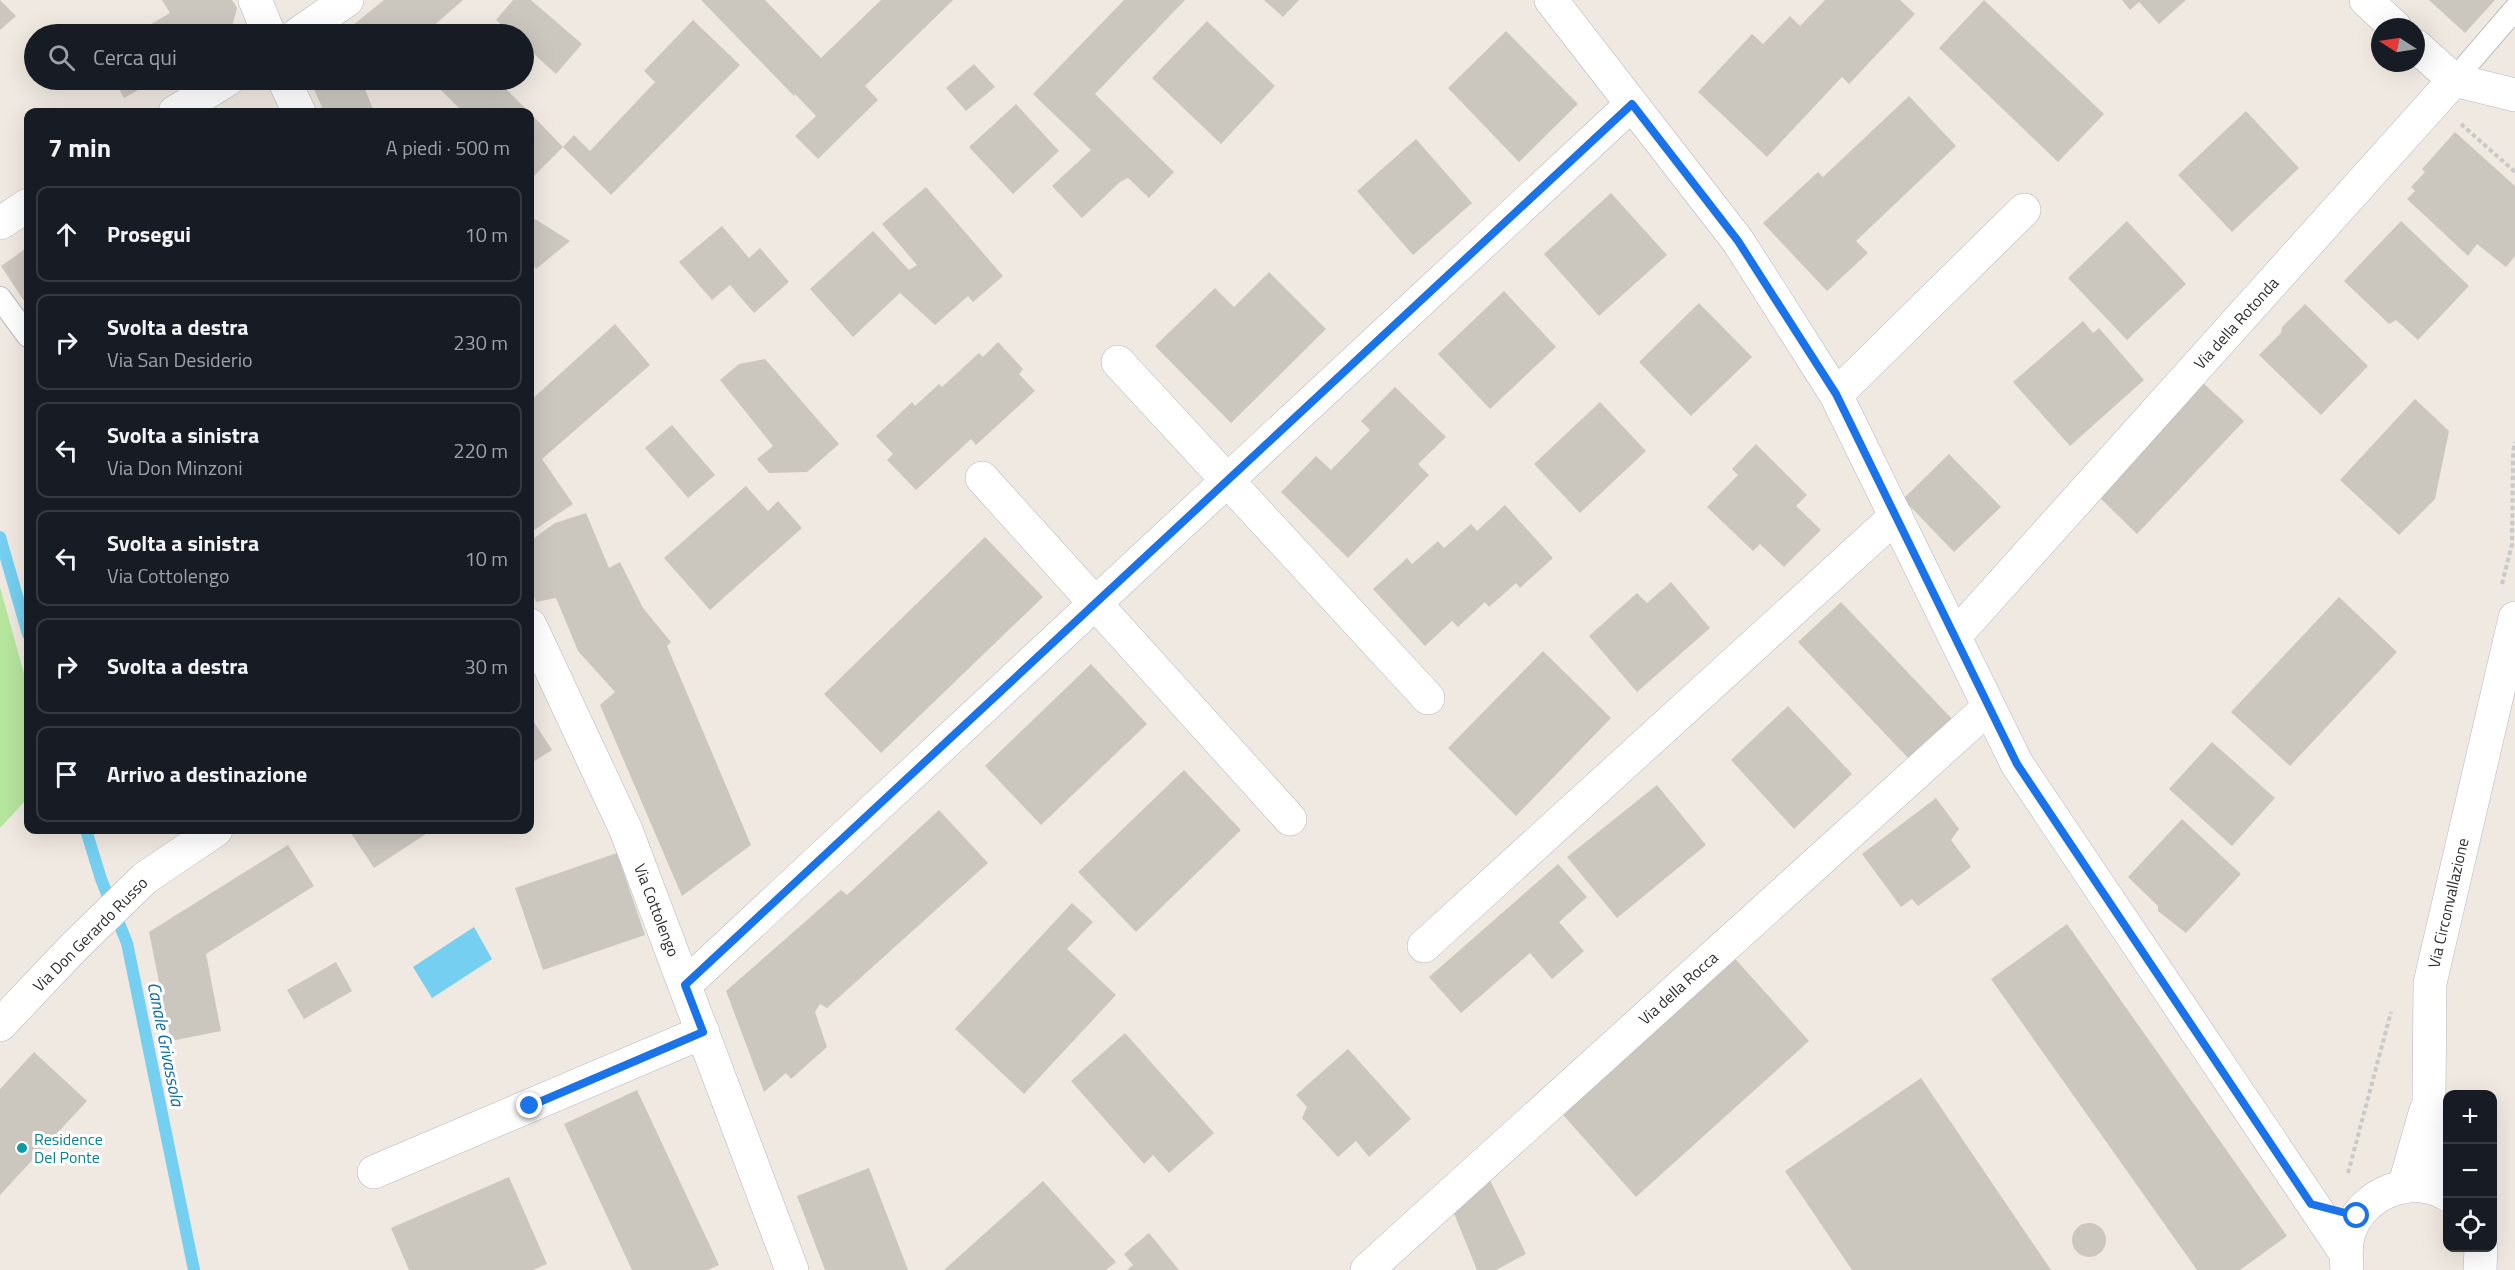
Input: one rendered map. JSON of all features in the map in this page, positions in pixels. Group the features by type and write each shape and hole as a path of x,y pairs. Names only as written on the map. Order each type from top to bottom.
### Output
{"street":[{"path":"255,0 265,24"},
{"path":"312,24 347,0"},
{"path":"1551,0 1738,241 1836,394 2017,764 2311,1204 2346,1261"},
{"path":"2366,0 2385,18"},
{"path":"2425,54 2454,80 2515,95"},
{"name":"Via della Rotonda","path":"1955,636 2454,80"},
{"path":"182,108 211,90"},
{"path":"289,90 297,108"},
{"path":"685,985 1632,104"},
{"path":"0,224 24,208"},
{"path":"1836,394 2024,210"},
{"path":"1118,362 1428,698"},
{"path":"982,478 1290,819"},
{"path":"1424,946 1896,516"},
{"name":"Via Circonvallazione","path":"2443,1177 2429,1099 2430,983 2515,618"},
{"name":"Via Cottolengo","path":"534,634 626,830 792,1270"},
{"name":"Via della Rocca","path":"1367,1270 1989,707"},
{"name":"Via Don Gerardo Russo","path":"0,1025 145,878 210,834"},
{"path":"374,1172 703,1032"},
{"path":"2404,1186 2429,1099"},
{"path":"2346,1261 2349,1233 2357,1216 2370,1202 2386,1192 2404,1186 2424,1187 2443,1193"},
{"path":"2311,1204 2357,1216"},
{"path":"2480,1270 2481,1252"}],"lane":[{"name":"Via della Rotonda","path":"2454,80 2515,9"},
{"path":"0,298 24,331"}],"path":[{"path":"2459,122 2515,172"}],"green space":[{"path":"0,587 24,674 24,802 0,828"}],"water":[{"path":"474,927 492,959 432,998 413,967"}],"building":[{"path":"0,0 16,16 0,30"},
{"path":"162,0 232,0 237,8 233,24 151,24 170,13"},
{"path":"384,0 463,0 435,24 354,24"},
{"path":"513,0 531,0 582,44 556,74 534,54 534,24 501,24 496,20"},
{"path":"701,0 765,0 821,58 881,0 953,0 865,86 878,100 818,159 795,136 816,116"},
{"path":"1124,0 1185,0 1095,94 1174,172 1149,198 1128,178 1120,182 1082,218 1052,186 1091,150 1033,94"},
{"path":"1264,0 1299,0 1283,17"},
{"path":"1825,0 1900,0 1915,14 1849,84 1842,77 1767,157 1698,92 1752,34 1763,44 1790,16 1800,26"},
{"path":"1984,0 2104,114 2058,162 1939,48"},
{"path":"2122,0 2186,0 2159,24 2139,2 2130,10"},
{"path":"2429,0 2495,0 2465,33"},
{"path":"693,20 740,65 611,195 563,147 574,135 590,151 655,82 644,71"},
{"path":"1207,21 1275,86 1221,144 1152,78"},
{"path":"1506,31 1578,104 1519,162 1448,88"},
{"path":"974,64 995,87 966,111 946,88"},
{"path":"120,90 138,90 124,98"},
{"path":"314,90 365,90 372,108 322,108"},
{"path":"441,90 507,90 525,108 459,108"},
{"path":"1909,96 1956,146 1856,241 1868,253 1827,291 1763,223 1818,172 1823,177"},
{"path":"1016,104 1059,151 1013,194 969,147"},
{"path":"2246,111 2299,168 2232,232 2178,175"},
{"path":"534,117 563,147 534,176"},
{"path":"2455,132 2515,186 2515,256 2506,267 2477,244 2468,256 2407,199 2415,191 2411,187 2425,172 2422,169"},
{"path":"1416,139 1472,203 1413,255 1357,191"},
{"path":"926,187 1003,276 973,302 968,296 935,325 900,293 853,337 810,289 873,231 909,270 917,265 882,224"},
{"path":"1611,193 1667,255 1599,316 1544,254"},
{"path":"534,218 570,241 536,269 534,266"},
{"path":"2127,221 2186,284 2127,340 2068,278"},
{"path":"2401,221 2469,286 2418,340 2396,320 2389,324 2344,281"},
{"path":"722,226 749,258 760,248 789,282 754,313 730,285 712,300 679,262"},
{"path":"24,250 24,301 1,266"},
{"path":"1269,272 1326,329 1231,423 1155,346 1215,288 1234,307"},
{"path":"1504,291 1556,347 1490,409 1438,354"},
{"path":"1699,303 1752,357 1691,416 1639,362"},
{"path":"2305,304 2368,366 2321,415 2259,355"},
{"path":"2083,321 2093,333 2099,328 2144,380 2070,446 2013,382"},
{"path":"615,324 650,365 542,459 573,504 534,530 534,397"},
{"path":"998,342 1023,369 1019,374 1035,391 976,445 971,439 916,490 887,460 893,454 876,436 912,402 915,406 939,384 942,387 979,353 983,357"},
{"path":"765,359 839,444 807,472 769,473 757,459 773,446 720,380 739,364"},
{"path":"2203,383 2244,421 2137,534 2097,495"},
{"path":"1395,387 1446,437 1418,464 1429,475 1348,558 1281,492 1316,456 1331,470 1370,430 1361,421"},
{"path":"2415,399 2449,431 2435,499 2399,535 2340,480"},
{"path":"1600,402 1646,451 1580,513 1534,464"},
{"path":"672,425 715,475 688,498 645,448"},
{"path":"1756,444 1807,495 1796,506 1821,530 1784,567 1760,544 1753,551 1707,507 1738,475 1732,469"},
{"path":"1949,454 2001,507 1954,552 1903,499"},
{"path":"746,486 768,511 778,501 802,528 710,610 664,558"},
{"path":"1505,505 1553,558 1520,588 1516,583 1489,607 1485,602 1458,627 1452,621 1425,646 1373,589 1407,558 1412,564 1438,541 1444,548 1471,524 1477,531"},
{"path":"586,513 609,568 620,562 643,608 671,642 667,646 751,845 682,896 600,705 615,692 578,651 556,598 536,602 534,596 534,538 555,523"},
{"path":"985,537 1043,597 881,753 824,694"},
{"path":"1671,582 1710,628 1637,692 1589,636 1637,593 1647,603"},
{"path":"2339,597 2397,652 2290,766 2231,712"},
{"path":"1841,602 1952,719 1909,759 1798,642"},
{"path":"1543,651 1611,718 1516,816 1448,748"},
{"path":"1091,664 1147,724 1041,825 985,766"},
{"path":"1788,706 1852,774 1794,829 1731,760"},
{"path":"534,722 552,750 534,761"},
{"path":"2212,742 2275,798 2232,846 2169,789"},
{"path":"1184,770 1241,830 1136,932 1078,872"},
{"path":"1657,785 1706,845 1617,918 1567,857"},
{"path":"1936,798 1959,829 1951,840 1971,867 1918,906 1912,899 1901,907 1862,854"},
{"path":"939,810 988,863 827,1008 820,1004 815,1012 827,1047 791,1079 786,1073 764,1092 726,991 841,890 847,895"},
{"path":"2182,819 2241,874 2186,933 2158,911 2158,906 2128,877"},
{"path":"352,834 426,834 374,868"},
{"path":"288,845 314,886 206,954 221,1031 171,1041 149,932"},
{"path":"617,853 645,935 543,970 515,888"},
{"path":"1558,864 1587,897 1559,922 1584,951 1552,979 1530,953 1461,1013 1429,977"},
{"path":"1072,903 1093,922 1067,949 1116,995 1024,1094 955,1029"},
{"path":"2067,924 2287,1236 2240,1270 2197,1270 1991,979"},
{"path":"1729,952 1809,1041 1636,1197 1557,1108"},
{"path":"336,962 352,991 304,1019 287,990"},
{"path":"1125,1033 1214,1133 1169,1173 1153,1155 1144,1164 1071,1081"},
{"path":"1348,1049 1411,1119 1369,1157 1356,1141 1338,1157 1302,1118 1307,1107 1296,1095"},
{"name":"Residence Del Ponte","path":"34,1052 87,1101 0,1195 0,1089"},
{"path":"1921,1078 2051,1270 1852,1270 1785,1171"},
{"path":"637,1090 719,1265 708,1270 632,1270 564,1124"},
{"path":"869,1168 908,1270 825,1270 797,1196"},
{"path":"1488,1176 1526,1254 1496,1270 1477,1270 1451,1206"},
{"path":"509,1177 547,1264 533,1270 409,1270 391,1228"},
{"path":"1043,1181 1116,1262 1106,1270 944,1270"},
{"path":"2089,1223 2101,1228 2106,1240 2101,1252 2089,1257 2077,1252 2072,1240 2077,1228"},
{"path":"1149,1233 1179,1270 1127,1270 1133,1265 1124,1254"}],"waterway":[{"name":"Canale Grivassola","path":"0,537 24,620"},
{"name":"Canale Grivassola","path":"87,834 101,879 127,943 194,1270"}],"place":[{"name":"Residence Del Ponte","path":"22,1148"}],"route":[{"path":"530,1106 703,1032 685,985 1632,104 1738,241 1836,394 2017,764 2311,1204 2357,1216"}]}
